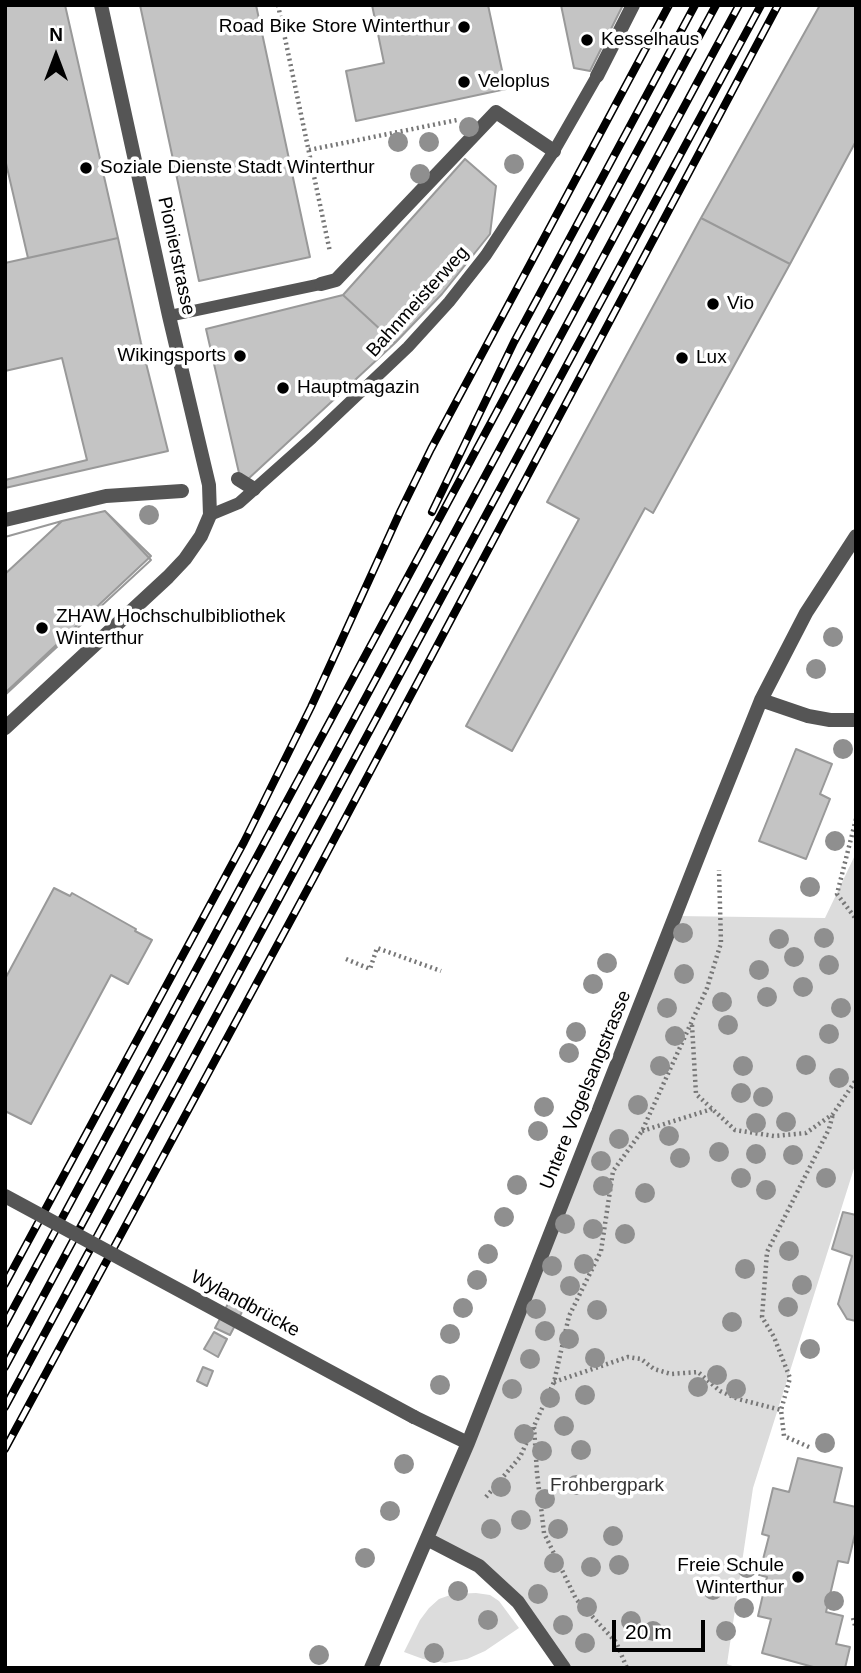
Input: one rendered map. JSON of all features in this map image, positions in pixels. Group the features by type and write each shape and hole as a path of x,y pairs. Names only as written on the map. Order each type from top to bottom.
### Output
{"street":[{"name":"Pionierstrasse","path":"101,5 209,485 210,515"},
{"path":"597,76 633,5"},
{"path":"329,282 496,112 554,151"},
{"path":"237,479 254,489"},
{"path":"5,520 106,496 179,491"},
{"path":"5,728 185,559 201,536 210,515"},
{"name":"Untere Vogelsangstrasse","path":"371,1668 468,1443 761,700 806,612 856,536"},
{"path":"761,700 808,716 830,720 856,720"},
{"name":"Wylandbrücke","path":"5,1196 414,1417 468,1443"},
{"path":"427,1539 479,1566 518,1602 564,1668"}],"lane":[{"name":"Bahnmeisterweg","path":"210,515 239,502 312,438 408,347 449,302 486,255 554,151 597,76"},
{"path":"169,316 329,282"}],"path":[{"path":"278,5 309,150 329,282"},
{"path":"309,150 496,112"},
{"path":"856,819 837,894 856,919"},
{"path":"486,1497 520,1457 554,1382 569,1316 601,1251 613,1171 642,1131 708,988 721,943 719,870"},
{"path":"345,959 370,969 377,948 441,971"},
{"path":"691,1024 696,1094 735,1130 774,1136 806,1133 832,1114 856,1080"},
{"path":"642,1131 712,1108"},
{"path":"809,1447 785,1436 781,1410 790,1378 774,1337 762,1317 767,1252 829,1129 832,1114"},
{"path":"554,1382 628,1357 641,1359 654,1369 671,1374 698,1372 720,1391 738,1399 781,1410"},
{"path":"534,1426 544,1533 576,1599 616,1642 627,1668"},
{"path":"853,1618 856,1629"}],"green space":[{"name":"Frohbergpark","path":"856,853 856,1162 753,1488 727,1664 738,1668 564,1668 479,1566 427,1539 675,916 825,918"},
{"path":"453,1594 490,1595 499,1601 519,1628 485,1651 467,1659 445,1663 404,1652 420,1620 439,1599"}],"building":[{"path":"5,5 65,5 118,238 28,258 5,159"},
{"path":"140,5 256,5 310,257 199,281"},
{"path":"372,5 488,5 506,89 356,121 346,71 384,63"},
{"name":"Kesselhaus","path":"561,5 623,5 590,71 574,68"},
{"path":"820,5 856,5 856,141 790,264 701,218"},
{"path":"465,159 496,186 490,234 442,294 395,343 343,295"},
{"path":"701,218 790,264 653,513 645,508 512,751 466,726 579,519 547,502"},
{"path":"118,238 168,451 5,488 5,480 87,460 62,358 5,371 5,263"},
{"name":"Hauptmagazin","path":"343,295 395,343 247,480 239,473 206,329"},
{"name":"ZHAW Hochschulbibliothek Winterthur","path":"105,511 151,560 5,695 5,537"},
{"name":"ZHAW Hochschulbibliothek Winterthur","path":"105,511 151,560 5,695 5,574 62,521"},
{"name":"ZHAW Hochschulbibliothek Winterthur","path":"105,511 151,556 5,693 5,537"},
{"path":"796,749 832,764 820,794 830,799 806,859 759,841"},
{"path":"54,888 70,896 72,893 152,940 128,984 111,975 31,1124 5,1111 5,979"},
{"path":"843,1212 856,1215 856,1321 847,1319 838,1304 852,1256 832,1249"},
{"path":"230,1300 244,1308 230,1335 215,1328"},
{"path":"214,1332 227,1339 218,1357 204,1349"},
{"path":"203,1367 213,1371 207,1386 197,1381"},
{"name":"Freie Schule Winterthur","path":"798,1458 842,1468 834,1502 856,1507 856,1530 848,1563 838,1561 826,1612 843,1616 836,1644 850,1647 845,1668 817,1668 762,1653 771,1619 758,1616 767,1577 759,1575 769,1536 762,1534 773,1488 789,1492"}],"railway":[{"path":"5,1284 244,842 311,707 431,449 669,5"},
{"path":"432,512 514,342 695,5"},
{"path":"5,1324 716,5"},
{"path":"5,1367 739,5"},
{"path":"5,1407 761,5"},
{"path":"5,1449 313,879 778,5"}],"place":[{"name":"Road Bike Store Winterthur","path":"464,27"},
{"name":"Kesselhaus","path":"587,40"},
{"name":"Veloplus","path":"464,82"},
{"name":"Soziale Dienste Stadt Winterthur","path":"86,168"},
{"name":"Vio","path":"713,304"},
{"name":"Wikingsports","path":"240,356"},
{"name":"Lux","path":"682,358"},
{"name":"Hauptmagazin","path":"283,388"},
{"name":"ZHAW Hochschulbibliothek Winterthur","path":"42,628"},
{"name":"Freie Schule Winterthur","path":"798,1577"}]}
